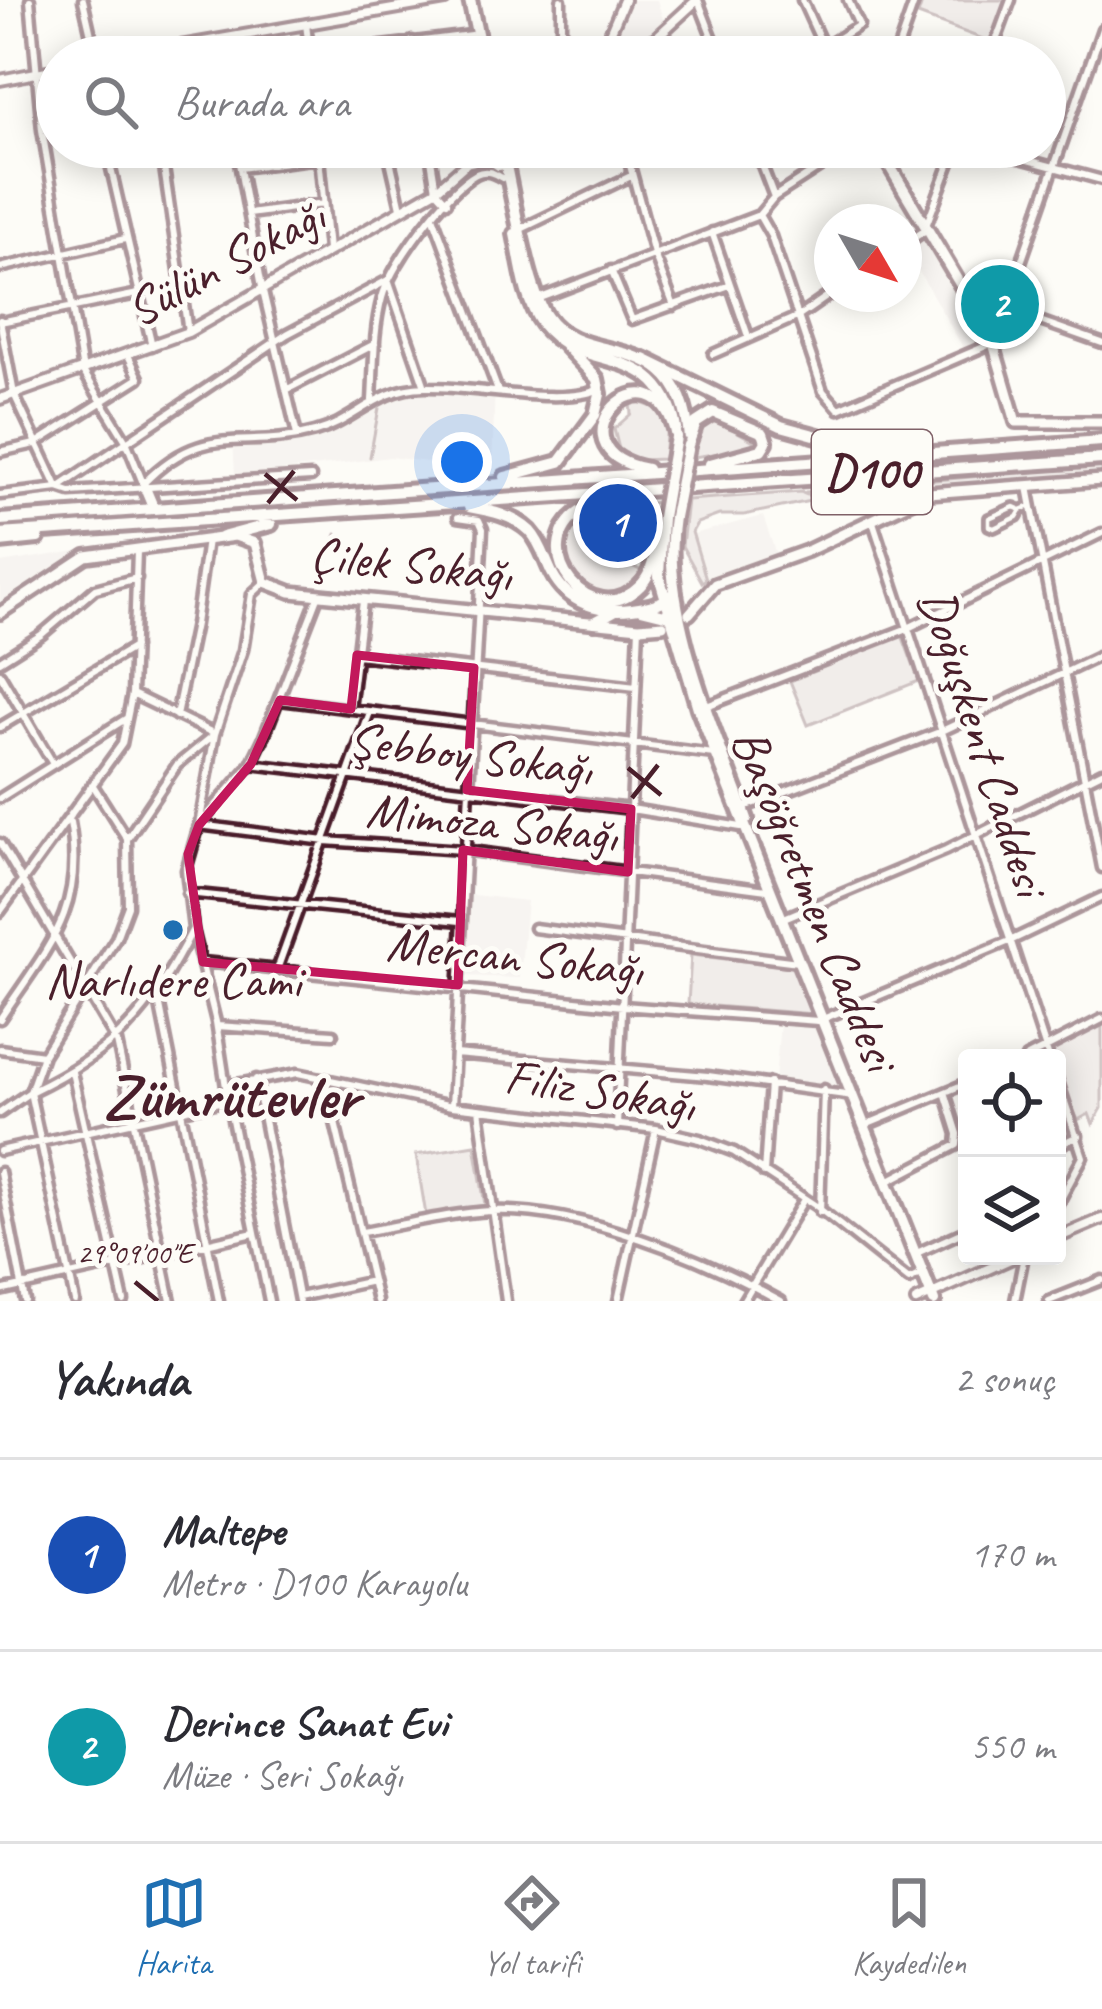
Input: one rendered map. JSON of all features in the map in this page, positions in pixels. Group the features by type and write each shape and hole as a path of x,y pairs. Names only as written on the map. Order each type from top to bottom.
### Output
{"main road":[{"path":"467,0 471,35"},
{"path":"467,0 476,36"},
{"path":"466,487 560,462 589,427 600,389 591,369 543,326 533,307 501,168"},
{"path":"504,168 538,299 549,321 570,338 644,359 781,426 862,448 918,454"},
{"path":"993,343 1016,422 1102,422"},
{"path":"565,345 627,363 648,377 669,404 676,437 668,517"},
{"path":"644,359 678,396 688,445"},
{"path":"662,472 615,458 602,438 604,422 617,401 643,394 666,406 676,437"},
{"path":"668,517 696,423 713,412 759,430 766,442 757,452 687,471"},
{"name":"D100","path":"0,520 1102,441"},
{"name":"D100","path":"0,538 103,527 456,511 642,490 1102,459"},
{"path":"689,614 715,584 806,552 929,493 1102,480"},
{"path":"145,485 153,507"},
{"path":"642,490 580,512 563,533 559,563 568,582 580,592 596,599 616,599 644,583 658,544"},
{"path":"456,511 498,513 522,525 538,542 556,581 594,608 638,608 669,597"},
{"path":"0,613 79,558 207,540 308,515"},
{"name":"Başöğretmen Caddesi","path":"668,517 658,544 658,569 703,707 935,1297"},
{"name":"Başöğretmen Caddesi","path":"668,517 666,621 703,707 714,754 740,809"},
{"name":"Çilek Sokağı","path":"222,537 255,543 265,582 318,597 639,627 666,621"},
{"path":"638,608 666,621"},
{"path":"594,622 617,610"},
{"name":"Başöğretmen Caddesi","path":"854,1096 935,1297"}],"street":[{"path":"30,0 36,63"},
{"path":"83,0 91,36"},
{"path":"243,36 445,0"},
{"path":"561,0 561,36"},
{"path":"610,36 623,0"},
{"path":"658,36 698,0 712,36"},
{"path":"802,0 819,36"},
{"path":"841,36 859,25 848,0"},
{"path":"902,36 915,0"},
{"path":"998,36 1011,0"},
{"path":"306,24 307,36"},
{"path":"1066,138 1102,32"},
{"path":"461,36 471,35"},
{"path":"0,80 36,73"},
{"path":"48,168 83,371 126,441 145,485"},
{"path":"110,168 152,346"},
{"path":"164,168 188,332"},
{"path":"240,168 297,435"},
{"path":"320,168 328,250"},
{"path":"392,168 401,208"},
{"path":"432,168 436,190 447,202"},
{"name":"Sülün Sokağı","path":"0,399 188,332 436,190 461,168"},
{"path":"630,168 674,306"},
{"path":"763,168 774,197"},
{"path":"538,299 759,215 774,197 819,168"},
{"path":"891,168 993,343"},
{"path":"922,231 947,168"},
{"path":"759,215 771,236 823,391 839,409 993,343 1056,168 1102,179"},
{"path":"372,400 375,344 388,280 416,234 447,202 479,173 501,171"},
{"path":"521,229 632,176"},
{"path":"249,214 323,204"},
{"path":"434,216 498,391"},
{"path":"712,232 748,336"},
{"path":"0,268 125,239"},
{"path":"611,270 632,320 730,285"},
{"path":"58,488 278,340 388,280"},
{"path":"388,280 425,386"},
{"path":"58,488 14,394 0,321 139,293"},
{"path":"713,354 814,306"},
{"path":"1006,309 1102,343"},
{"path":"289,389 375,344"},
{"path":"0,452 34,444 139,378 128,355"},
{"path":"145,485 163,464 189,447 326,428 398,389 425,386 571,395 600,389"},
{"path":"0,495 58,488 70,492 311,477"},
{"path":"1028,484 1102,868"},
{"path":"1021,510 1014,507 988,518 988,526 994,528 1031,506"},
{"path":"452,1106 483,525 456,511"},
{"name":"Doğuşkent Caddesi","path":"872,518 1045,1049"},
{"path":"703,707 908,628 1102,533"},
{"path":"176,716 207,540"},
{"path":"0,912 122,744 132,694 137,548"},
{"path":"0,661 95,589 137,578"},
{"path":"265,582 250,598 251,621 214,734 199,825 188,854 187,893 269,1301"},
{"path":"199,825 251,764 318,597"},
{"path":"350,709 363,601"},
{"path":"617,1126 639,627"},
{"path":"0,727 134,647"},
{"path":"357,655 636,687"},
{"path":"740,809 942,730 1102,655"},
{"path":"0,674 53,764"},
{"path":"132,694 214,734"},
{"path":"280,700 714,754"},
{"path":"278,967 370,712"},
{"path":"0,798 127,718"},
{"path":"127,839 177,766 214,734"},
{"name":"Şebboy Sokağı","path":"251,764 631,809 748,830"},
{"path":"783,919 975,836 1102,772"},
{"path":"75,1301 30,1092 43,1055 87,990 128,906 127,839 94,788"},
{"path":"0,1019 70,905 74,883 69,820"},
{"name":"Mimoza Sokağı","path":"199,825 325,842 464,850 773,891"},
{"path":"0,843 117,1042 171,1301"},
{"path":"187,893 460,921"},
{"path":"822,1019 1012,940 1102,896"},
{"path":"534,928 800,961"},
{"path":"0,1113 117,1042 157,991 193,929"},
{"path":"179,956 200,951"},
{"name":"Mercan Sokağı","path":"203,962 458,985 623,1006 822,1019"},
{"path":"157,991 218,1301"},
{"path":"1055,1049 1102,1018"},
{"path":"217,1026 333,1034"},
{"path":"0,1049 43,1055"},
{"path":"455,1054 770,1083 854,1096"},
{"path":"72,1072 124,1301"},
{"name":"Filiz Sokağı","path":"226,1086 298,1073 452,1106 656,1130 734,1152 909,1280 923,1273"},
{"path":"256,1079 299,1299 372,1280"},
{"path":"325,1081 377,1301"},
{"path":"764,1173 770,1083"},
{"path":"868,1124 958,1087"},
{"path":"820,1212 824,1090"},
{"path":"890,1180 957,1145 945,1092"},
{"path":"0,1151 228,1100"},
{"path":"1066,1103 1083,1157 1066,1188"},
{"path":"479,1108 506,1301"},
{"path":"618,1301 656,1130"},
{"path":"1066,1141 1078,1136"},
{"path":"0,1172 25,1301"},
{"path":"743,1301 802,1201"},
{"path":"362,1232 492,1211 553,1218 692,1256 782,1301"},
{"path":"1066,1234 1102,1219"},
{"path":"0,1291 255,1232"},
{"path":"920,1252 958,1234"},
{"path":"916,1301 935,1297 1001,1265"},
{"path":"1015,1301 1019,1265"},
{"path":"1049,1301 1102,1280"}],"highlighted area":[{"path":"357,655 474,668 467,790 631,809 628,872 463,850 458,985 203,962 188,854 199,825 251,764 280,700 351,709"}],"shaded area":[{"path":"628,0 657,0 665,25 652,36 614,36"},
{"path":"923,0 1005,0 993,36 975,36 918,15"},
{"path":"925,231 993,343 969,358 922,277"},
{"path":"426,380 495,385 492,471 390,457 235,477 233,438 326,426 388,388"},
{"path":"630,403 655,408 667,423 664,459 638,460 619,449 614,429 631,414"},
{"path":"708,419 757,443 752,448 694,457 702,423"},
{"path":"1102,465 1102,474 926,490 805,492"},
{"path":"801,492 849,498 719,515 697,523 692,532 706,579 702,582 682,546 687,500"},
{"path":"660,502 648,565 618,553 614,506"},
{"path":"608,508 605,535 592,536 592,541 611,541 613,557 644,572 622,590 601,593 583,586 565,554 568,535 582,519"},
{"path":"763,516 776,554 707,581 693,534"},
{"path":"77,551 7,603 0,608 0,563"},
{"path":"902,635 919,681 808,725 790,681"},
{"path":"464,894 527,901 520,978 461,976"},
{"path":"691,955 794,967 814,1014 688,1004"},
{"path":"781,1011 814,1014 843,1090 775,1080"},
{"path":"1102,1019 1102,1108 1093,1124 1089,1114 1078,1120 1066,1094 1066,1049 1049,1049"},
{"path":"475,1145 485,1205 426,1215 416,1155"}],"waterway":[{"path":"370,457 379,408"},
{"path":"321,579 336,534"}],"place":[{"name":"Derince Sanat Evi","path":"1000,304"},
{"name":"Maltepe","path":"618,523"},
{"name":"Narlıdere Cami","path":"173,930"}],"district":[{"name":"Zümrütevler","path":"231,1096"}]}
